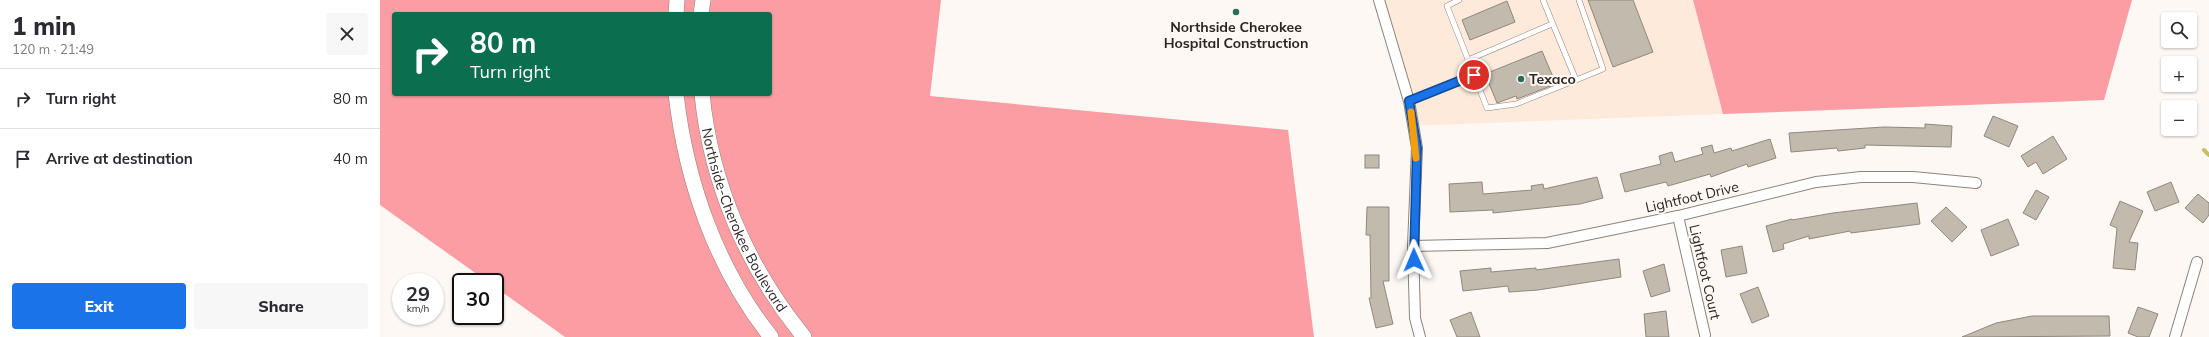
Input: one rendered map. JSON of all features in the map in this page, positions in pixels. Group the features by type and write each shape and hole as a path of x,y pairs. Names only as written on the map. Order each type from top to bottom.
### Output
{"street":[{"path":"676,12 677,0"},
{"path":"701,12 703,0"},
{"path":"1379,0 1409,101 1417,148 1413,246 1415,318 1420,337"},
{"name":"Northside-Cherokee Boulevard","path":"676,96 684,147 709,229 735,282 771,337"},
{"name":"Northside-Cherokee Boulevard","path":"702,96 708,140 734,222 760,274 804,337"},
{"name":"Lightfoot Drive","path":"1413,246 1547,242 1678,216 1816,182 1861,177 1913,177 1976,183"},
{"name":"Lightfoot Court","path":"1678,216 1704,335"},
{"path":"2175,337 2197,262"}],"lane":[{"path":"1459,0 1447,6 1486,108 1516,104 1603,70 1579,0"},
{"path":"1543,0 1576,80"},
{"path":"1468,60 1552,24"},
{"path":"1409,101 1474,75"}],"shaded area":[{"path":"380,0 941,0 930,96 1288,130 1314,337 565,337 504,293 504,273 475,273 380,205"},
{"path":"1380,0 1693,0 1723,114 1408,126"},
{"path":"1693,0 2132,0 2104,100 1723,114"}],"building":[{"path":"1588,0 1633,0 1653,52 1613,67"},
{"path":"1507,1 1515,22 1470,40 1462,20"},
{"name":"Texaco","path":"1542,51 1556,84 1517,99 1516,96 1497,103 1485,74"},
{"path":"1993,116 2018,126 2009,147 1984,136"},
{"path":"1925,124 1952,126 1951,147 1865,145 1865,148 1838,151 1837,148 1791,152 1789,133 1884,127 1925,128"},
{"path":"2053,136 2067,159 2043,174 2036,162 2028,167 2021,156"},
{"path":"1770,139 1776,158 1748,167 1747,164 1711,177 1710,174 1668,186 1666,182 1625,192 1620,174 1661,164 1659,156 1672,152 1675,162 1703,154 1701,148 1712,145 1714,153 1731,148 1732,151"},
{"path":"1365,155 1379,155 1379,168 1365,168"},
{"path":"1597,177 1603,198 1580,204 1493,213 1493,210 1450,212 1449,184 1482,182 1483,194 1532,190 1531,186 1543,184 1544,189"},
{"path":"2171,182 2179,202 2155,211 2147,192"},
{"path":"2036,190 2049,197 2036,220 2023,213"},
{"path":"2198,194 2209,203 2209,215 2203,223 2185,208"},
{"path":"2120,201 2143,211 2129,242 2138,243 2135,270 2113,268 2117,228 2110,225"},
{"path":"1917,203 1920,224 1851,233 1850,231 1809,239 1809,236 1783,244 1784,249 1773,252 1766,226 1792,219"},
{"path":"1367,207 1389,207 1389,281 1383,281 1393,324 1376,328 1369,298 1371,298 1370,235 1366,235"},
{"path":"1946,207 1967,227 1952,242 1931,221"},
{"path":"2008,219 2019,245 1991,256 1981,230"},
{"path":"1742,246 1747,273 1726,277 1721,250"},
{"path":"1619,259 1621,277 1538,290 1509,292 1508,286 1463,291 1460,271 1491,268 1491,272 1536,268 1536,270"},
{"path":"1664,264 1670,291 1651,297 1643,271"},
{"path":"1758,287 1769,316 1752,323 1740,294"},
{"path":"2138,307 2158,314 2149,337 2138,337 2128,333"},
{"path":"1666,311 1669,337 1646,337 1644,314"},
{"path":"1471,312 1480,337 1457,337 1450,320"},
{"path":"2032,316 2109,316 2110,336 1962,337 1996,323"}],"waterway":[{"path":"2204,150 2209,155"}],"slow traffic":[{"path":"1411,112 1417,148 1416,158"}],"place":[{"name":"Northside Cherokee Hospital Construction","path":"1236,12"},
{"name":"Texaco","path":"1521,79"}],"route":[{"path":"1414,260 1413,246 1417,148 1409,101 1474,75"}]}
